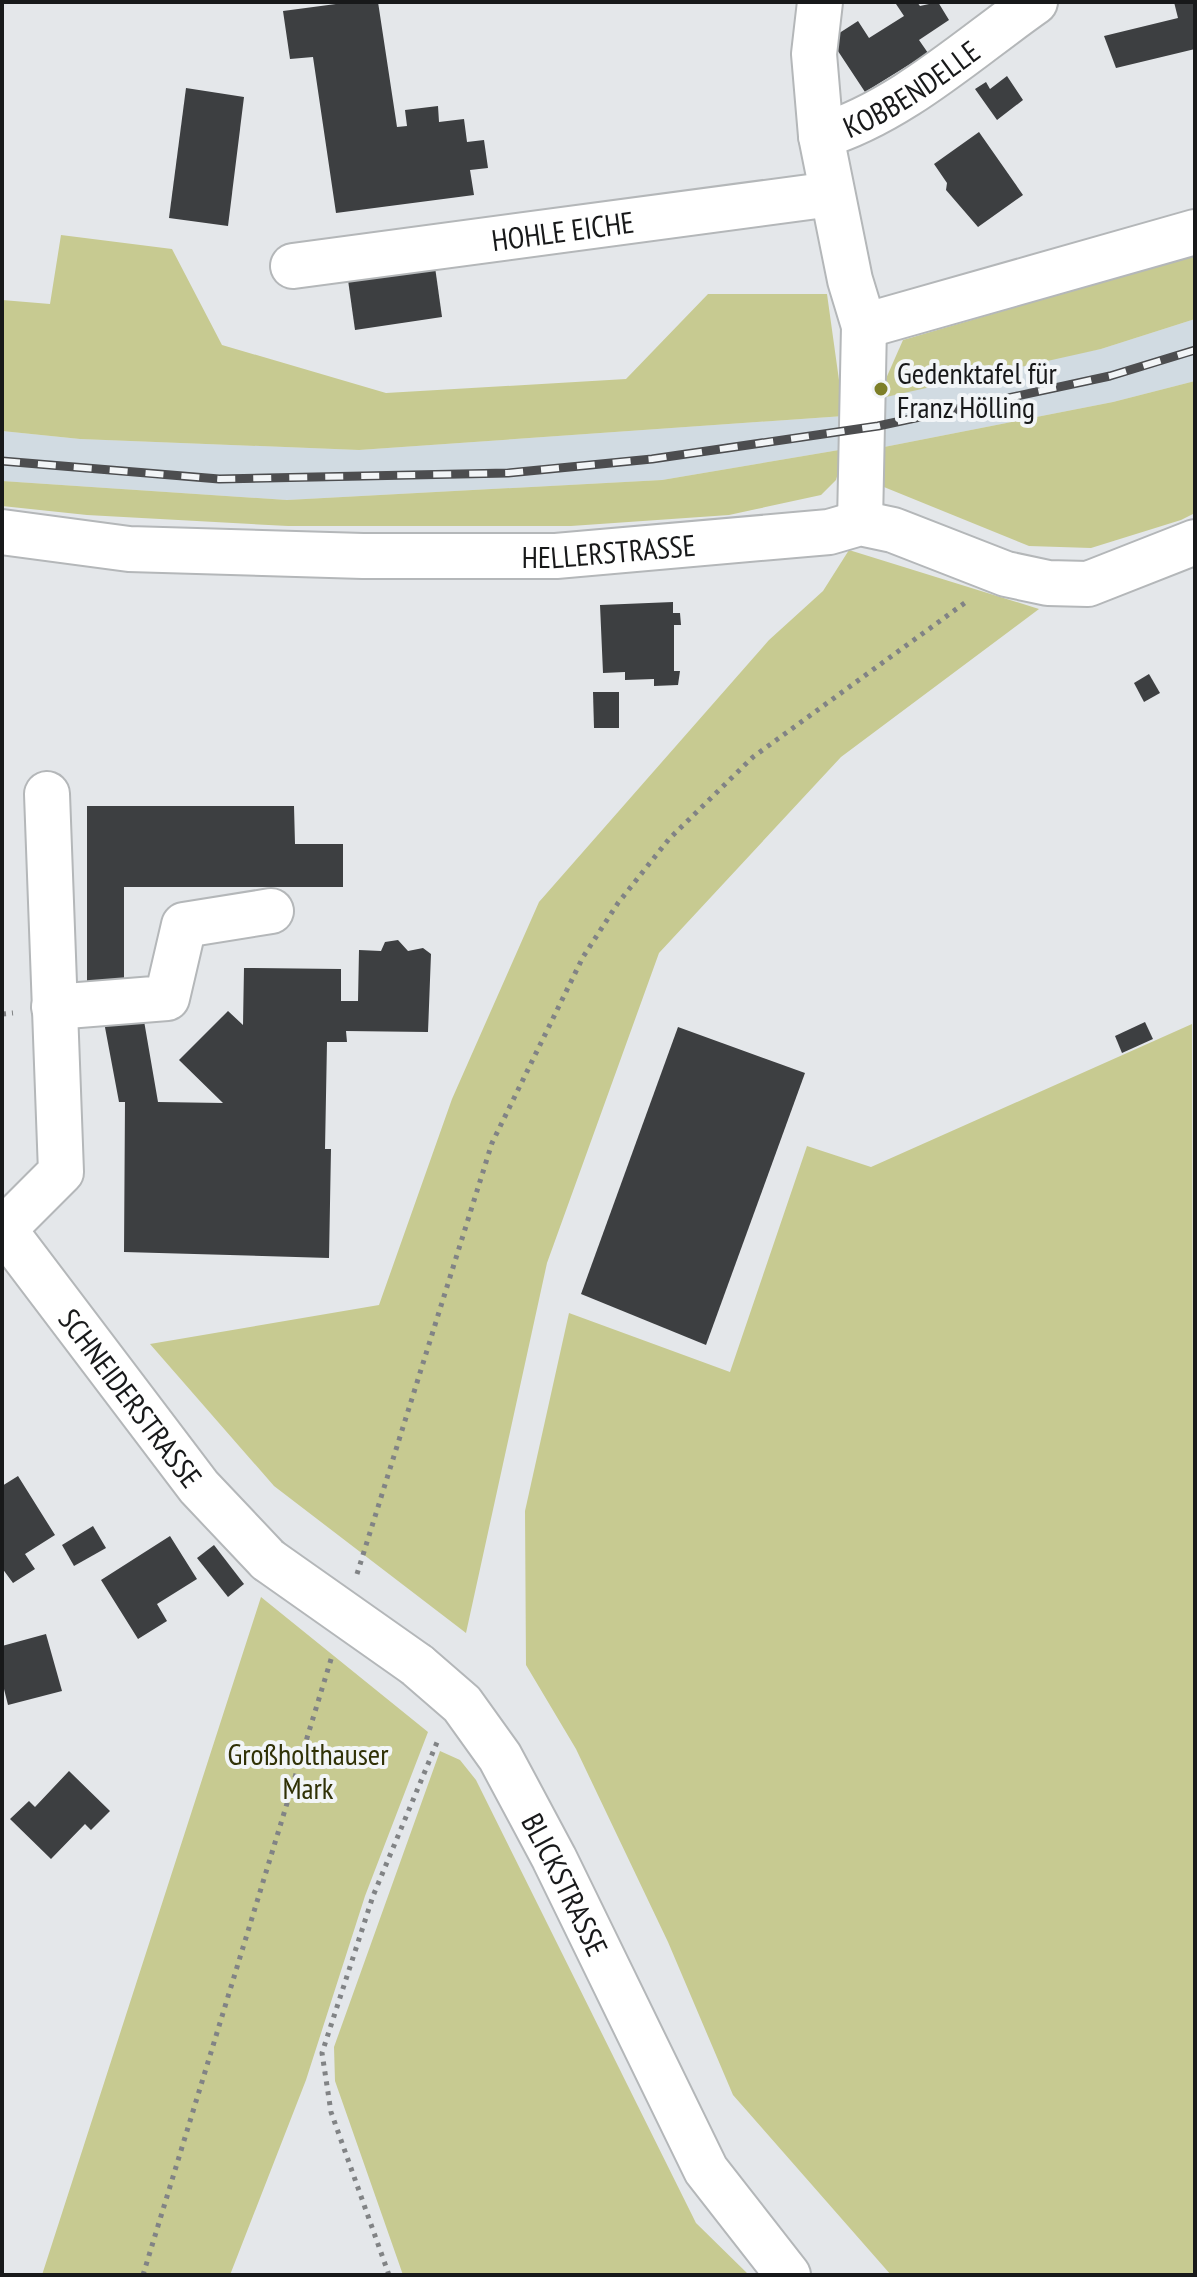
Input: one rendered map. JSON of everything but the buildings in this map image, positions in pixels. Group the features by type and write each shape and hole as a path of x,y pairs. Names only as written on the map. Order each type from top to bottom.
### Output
{"street":[{"path":"820,2 814,54 821,136 850,280 864,326 860,523"},
{"name":"KOBBENDELLE","path":"821,136 848,128 893,103 1035,2"},
{"name":"HOHLE EICHE","path":"293,266 832,194"},
{"path":"864,326 1195,232"},
{"name":"HELLERSTRASSE","path":"2,532 129,549 363,556 556,556 813,534 860,523 893,530 1006,574 1048,583 1088,584 1195,542"},
{"path":"3,1228 61,1172 47,794"},
{"path":"54,1007 167,998 184,925 271,911"},
{"name":"SCHNEIDERSTRASSE","path":"3,1228 199,1487 268,1560"},
{"name":"BLICKSTRASSE","path":"268,1560 417,1665 462,1704 500,1757 523,1798 706,2170 788,2275"}],"path":[{"path":"618,903 669,839 753,757 1006,574"},
{"path":"389,2275 331,2112 322,2053 384,1869 435,1745 462,1704"}],"shaded area":[{"path":"1195,319 1195,381 1113,402 879,448 881,389 1101,349"},
{"path":"844,416 845,449 662,480 287,500 2,481 2,431 80,439 359,450"}],"green space":[{"path":"61,235 172,249 222,345 386,393 626,379 708,294 827,294 844,416 359,450 80,439 2,431 2,300 50,304"},
{"path":"1195,255 1195,319 1101,349 877,399 903,340"},
{"path":"1195,381 1195,513 1181,520 1091,548 1029,546 879,485 879,448 1113,402"},
{"path":"845,449 836,480 821,495 729,515 571,526 288,526 87,515 2,506 2,481 287,500 662,480"},
{"path":"849,550 1039,609 841,757 659,953 547,1263 466,1633 274,1486 150,1344 379,1305 452,1099 539,902 769,640 823,591"},
{"path":"1192,1024 1195,2275 891,2275 733,2095 668,1942 576,1749 526,1665 525,1511 569,1313 730,1372 807,1146 871,1167"},
{"name":"Großholthauser Mark","path":"261,1597 428,1732 365,1896 306,2080 230,2275 42,2275"},
{"path":"440,1751 460,1760 476,1780 696,2223 749,2275 403,2275 335,2081 334,2047"}],"railway":[{"path":"2,461 219,479 508,473 652,459 878,426 1110,376 1195,350"}],"place":[{"name":"Gedenktafel für Franz Hölling","path":"881,389"}]}
